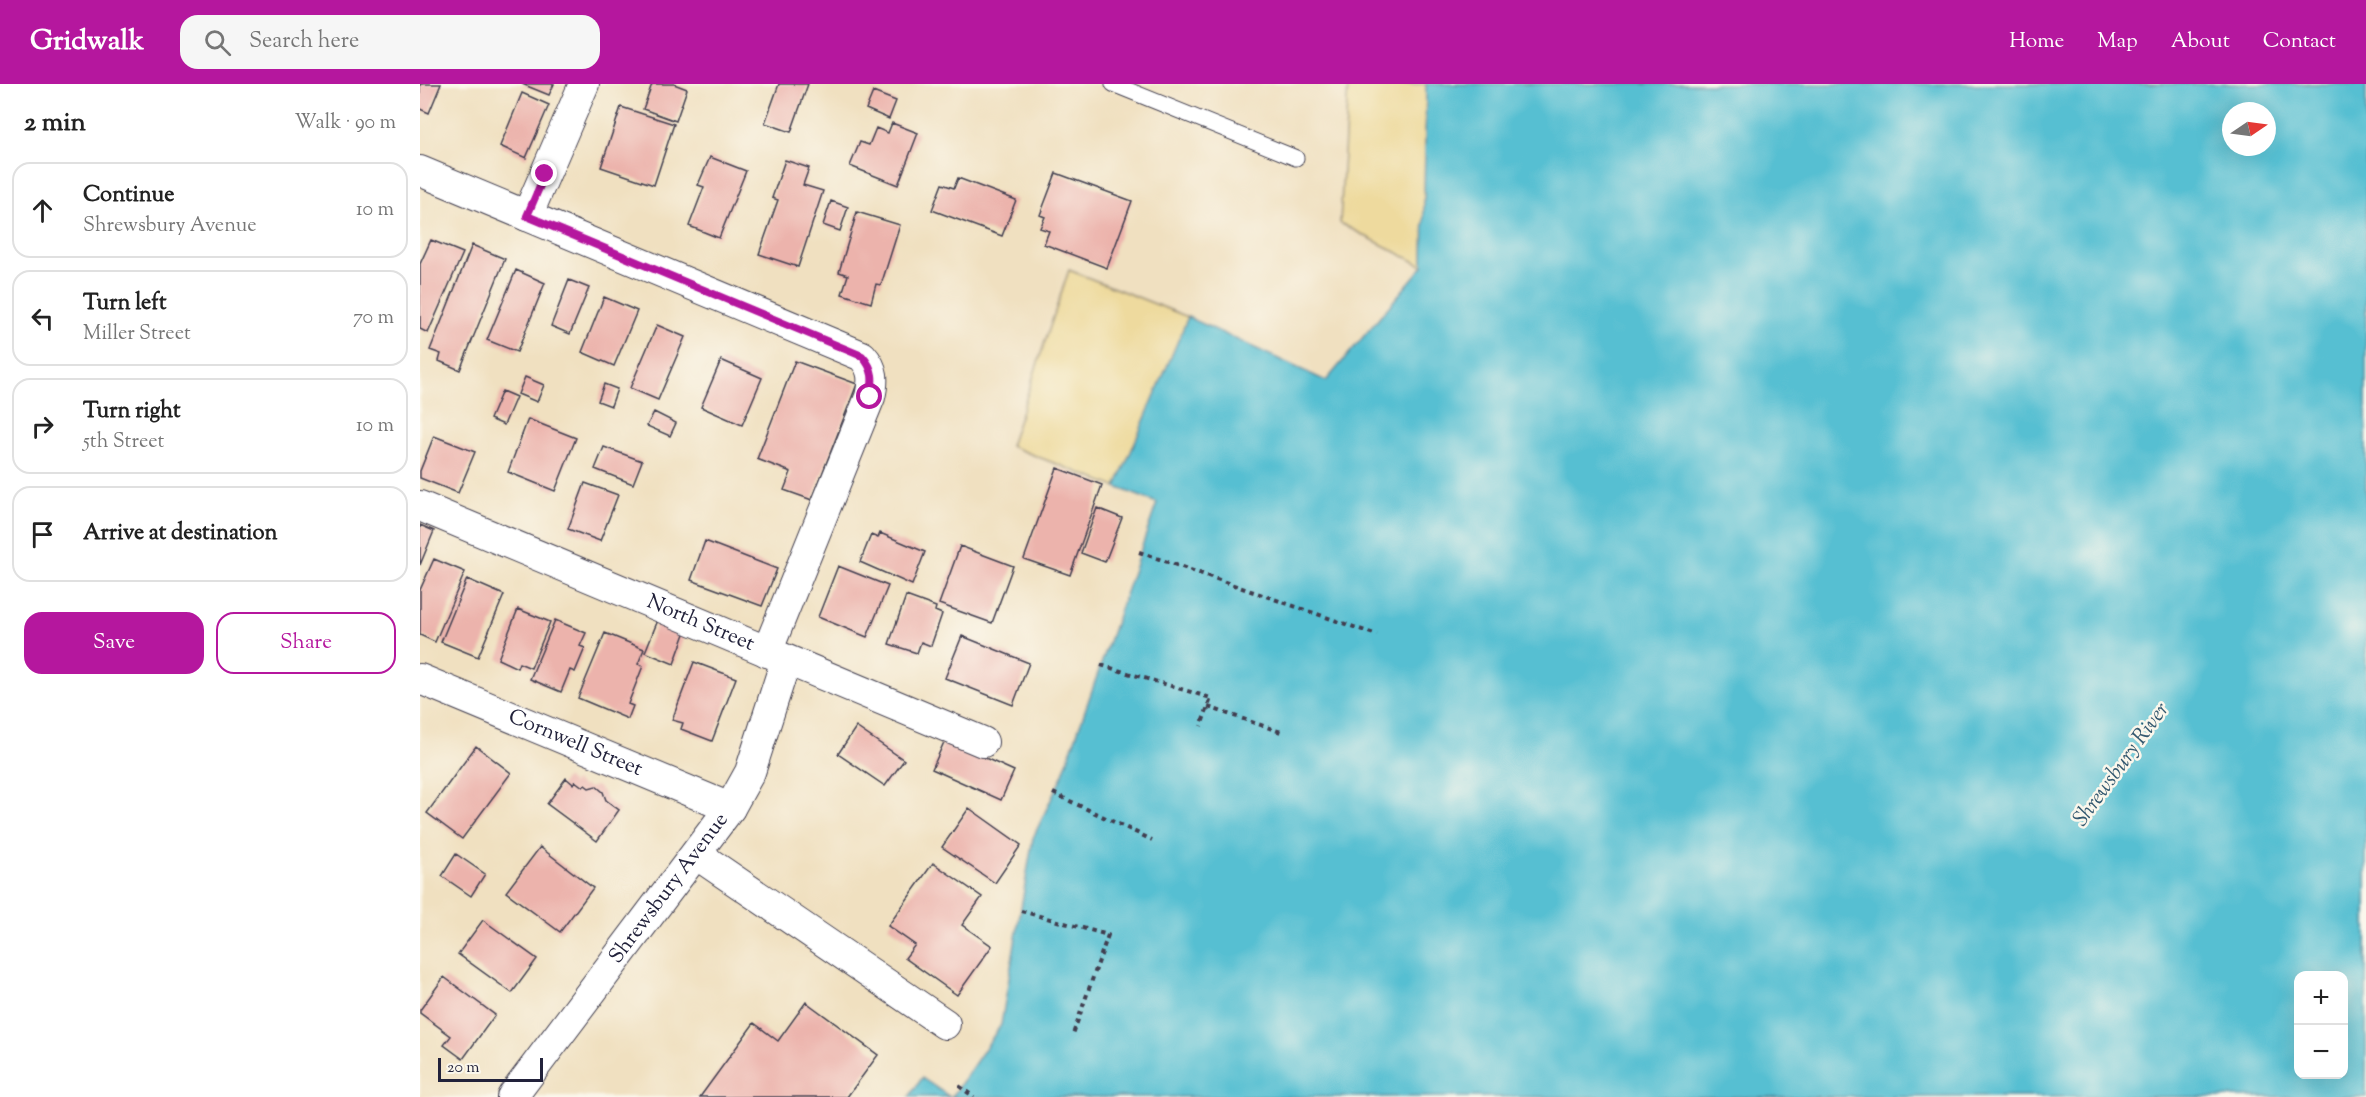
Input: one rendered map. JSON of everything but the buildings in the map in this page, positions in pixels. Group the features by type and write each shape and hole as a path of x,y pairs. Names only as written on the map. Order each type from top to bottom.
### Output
{"street":[{"path":"420,171 527,216 584,84"},
{"name":"Shrewsbury Avenue","path":"512,1097 730,808 750,772 777,656 870,397 874,379 869,363 862,356 527,216"},
{"name":"North Street","path":"420,506 983,742"},
{"name":"Cornwell Street","path":"420,679 730,808"},
{"path":"696,854 945,1024"}],"lane":[{"path":"1113,84 1296,158"}],"path":[{"path":"1139,552 1377,635"},
{"path":"1101,665 1211,698 1201,726"},
{"path":"1208,707 1284,733"},
{"path":"1053,794 1152,840"},
{"path":"1021,911 1108,935 1073,1034"},
{"path":"959,1086 974,1097"}],"sand":[{"path":"1348,84 1426,84 1423,266 1340,223"},
{"path":"1069,270 1188,317 1116,487 1010,446"}],"water":[{"name":"Shrewsbury River","path":"1426,84 2366,84 2366,1097 952,1097 1001,1025 1033,838 1063,774 1157,503 1116,487 1188,317 1326,381 1423,266"},
{"path":"922,1078 950,1097 909,1097"}],"route":[{"path":"545,174 527,216 862,356 869,363 874,379 870,397"}]}
